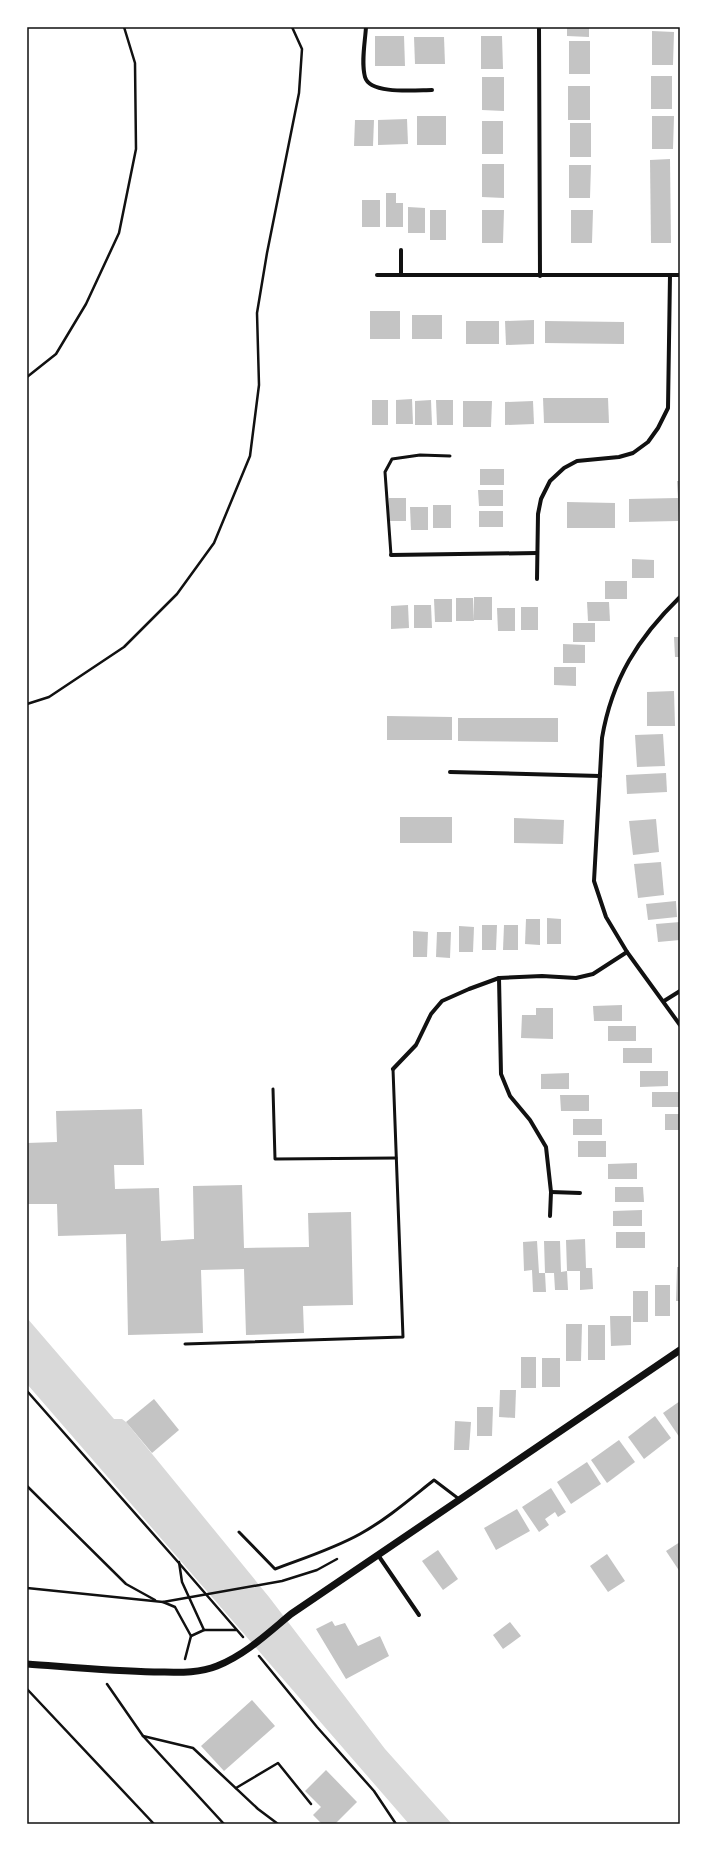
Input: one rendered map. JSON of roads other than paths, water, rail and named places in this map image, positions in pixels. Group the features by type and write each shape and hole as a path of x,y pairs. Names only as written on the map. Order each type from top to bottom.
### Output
{"street":[{"path":"366,27 365,79 373,87 387,89 432,90"},
{"path":"539,27 540,276"},
{"path":"400,275 401,250"},
{"path":"377,275 680,275"},
{"path":"537,579 538,514 541,499 550,482 564,468 577,461 619,457 633,453 648,442 658,428 668,408 670,275"},
{"path":"391,555 537,554"},
{"path":"680,597 645,634 628,660 613,693 606,716 602,738 594,881 606,917 627,952 680,1025"},
{"path":"450,772 600,776"},
{"path":"393,1069 416,1045 431,1014 442,1001 499,978 542,976 576,978 593,974 627,952"},
{"path":"499,978 501,1074 510,1096 530,1120 546,1147 551,1192 550,1216"},
{"path":"664,1001 680,991"},
{"path":"551,1192 580,1193"},
{"path":"27,1664 98,1670 182,1672 198,1672 216,1667 238,1656 291,1614 680,1350"},
{"path":"378,1555 419,1615"}],"lane":[{"path":"391,555 385,472 392,459 420,455 450,456"},
{"path":"185,1344 403,1337 393,1069"},
{"path":"273,1089 275,1159 396,1158"},
{"path":"239,1532 275,1569 329,1549 360,1534 395,1511 434,1480 461,1500"}]}
